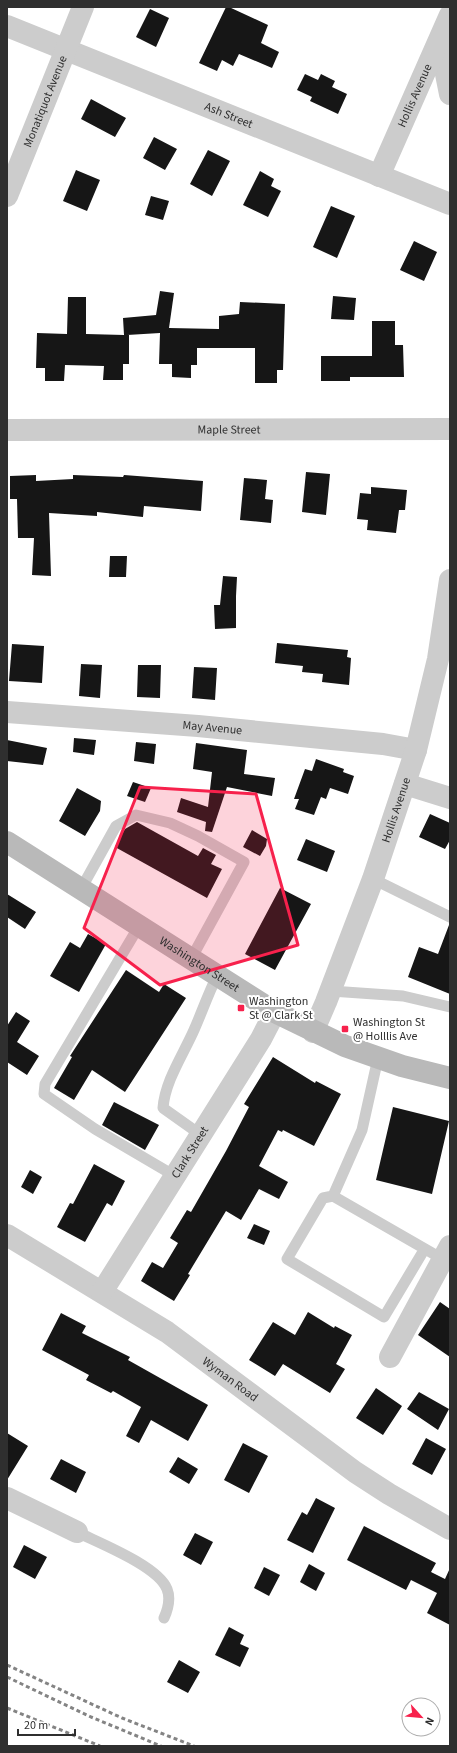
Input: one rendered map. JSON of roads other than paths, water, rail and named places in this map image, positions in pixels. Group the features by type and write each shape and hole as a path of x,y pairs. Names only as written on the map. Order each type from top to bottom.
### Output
{"main road":[{"name":"Washington Street","path":"7,842 275,1012 313,1032 378,1058 423,1072 450,1078"}],"street":[{"name":"Monatiquot Avenue","path":"7,196 83,7"},
{"name":"Hollis Avenue","path":"450,16 446,35 445,57 450,94"},
{"name":"Hollis Avenue","path":"379,176 450,16"},
{"name":"Ash Street","path":"7,26 450,204"},
{"name":"Maple Street","path":"7,430 450,429"},
{"name":"Hollis Avenue","path":"313,1032 331,991 373,878 416,750 438,659 450,580"},
{"name":"May Avenue","path":"7,712 206,726 383,744 416,750"},
{"path":"405,784 450,798"},
{"name":"Clark Street","path":"102,1292 261,1039 275,1012"},
{"name":"Wyman Road","path":"7,1235 180,1341 355,1472 389,1494 450,1529"},
{"path":"390,1357 442,1255"},
{"path":"7,1498 77,1532"}],"lane":[{"path":"81,889 116,826 136,815 177,826 244,862 191,959"},
{"path":"373,878 450,917"},
{"path":"140,926 45,1084 44,1094 95,1129 175,1176"},
{"path":"201,1135 163,1108 164,1095 217,976"},
{"path":"331,991 403,996 450,1007"},
{"path":"333,1196 362,1130 378,1058"},
{"path":"333,1196 442,1255 384,1317 287,1259 323,1198 333,1196"},
{"path":"77,1532 145,1566 162,1580 169,1597 168,1608 164,1618"}],"railway":[{"path":"7,1665 122,1718 194,1746"},
{"path":"7,1677 91,1717 161,1746"},
{"path":"7,1708 100,1746"}],"place":[{"name":"Washington St @ Clark St","path":"241,1008"},
{"name":"Washington St @ Holllis Ave","path":"345,1029"}]}
